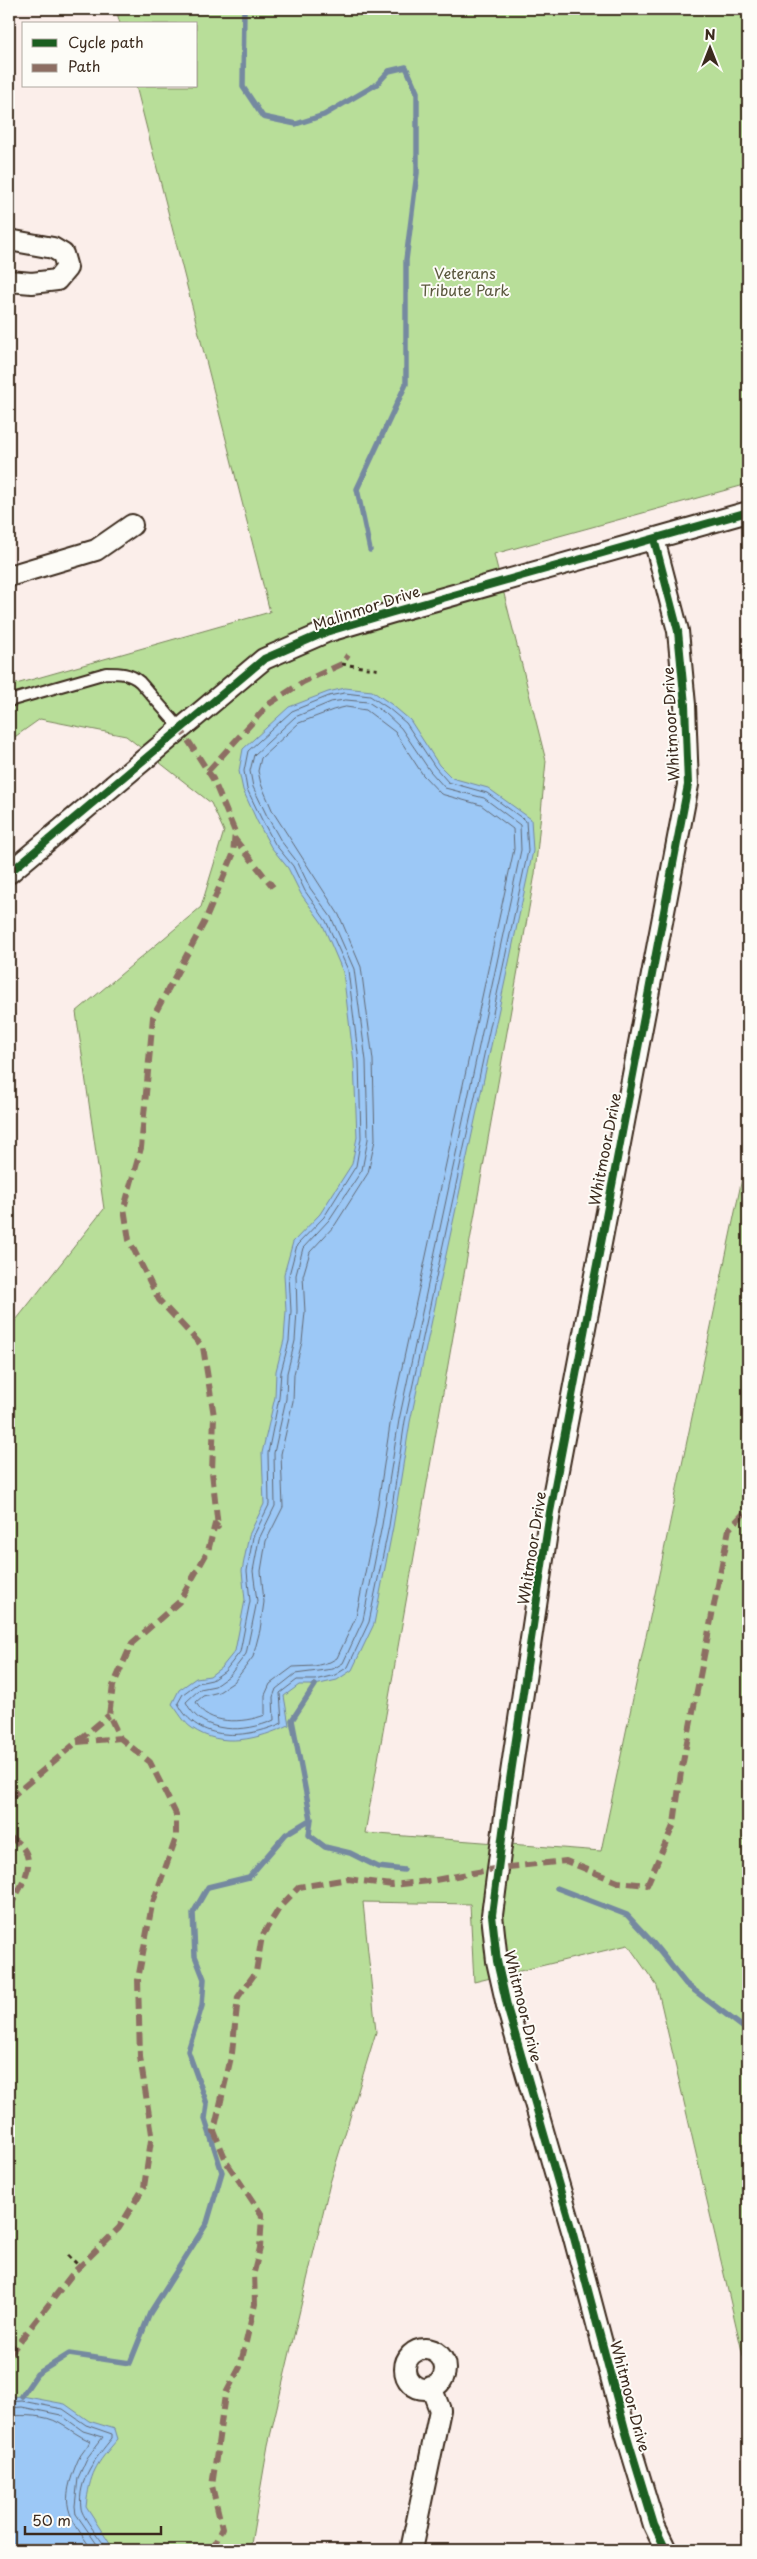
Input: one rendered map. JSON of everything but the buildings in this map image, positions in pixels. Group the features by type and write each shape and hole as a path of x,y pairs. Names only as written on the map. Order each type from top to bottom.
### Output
{"street":[{"path":"9,240 53,248 63,254 67,268 57,280 32,283 9,281"},
{"name":"Malinmor Drive","path":"9,873 264,659 326,632 748,512"},
{"path":"9,576 96,550 132,525"},
{"name":"Whitmoor Drive","path":"654,539 678,630 685,705 688,785 550,1512 508,1792 492,1915 497,1961 508,2010 573,2234 626,2433 654,2525 666,2550"},
{"path":"411,2550 440,2410 431,2387"}],"lane":[{"path":"9,701 106,673 122,672 134,676 180,728"}],"path":[{"path":"342,664 381,670"},
{"path":"68,2255 80,2266"}],"green space":[{"name":"Veterans Tribute Park","path":"116,9 748,9 748,484 494,554 546,761 535,874 365,1833 601,1851 748,1150 748,1965 742,1985 748,1988 748,2377 657,1986 628,1945 474,1982 470,1904 363,1902 376,2032 330,2183 268,2445 250,2550 9,2550 9,1329 104,1209 76,1012 201,907 224,831 211,803 126,736 40,719 9,741 9,686 270,612 137,88 198,88 198,22 119,22"}],"water":[{"path":"345,688 372,691 391,704 410,720 439,765 452,778 488,788 531,819 533,851 410,1422 393,1527 374,1624 352,1670 337,1680 315,1685 299,1685 284,1696 289,1725 253,1738 228,1740 204,1734 192,1728 172,1704 179,1690 196,1678 210,1676 222,1667 235,1651 245,1600 242,1571 249,1535 264,1504 262,1453 275,1397 276,1371 284,1340 286,1311 284,1274 293,1242 320,1214 352,1164 357,1137 354,1062 343,972 322,923 301,894 288,868 271,847 257,821 243,790 239,771 243,749 289,707 328,692"},
{"path":"22,2396 65,2404 89,2421 115,2429 118,2439 95,2470 89,2486 86,2507 114,2550 9,2550 9,2397"}],"waterway":[{"path":"244,9 243,87 263,117 296,124 324,115 377,84 389,71 406,67 417,92 417,173 406,260 406,384 357,489 370,550"},
{"path":"315,1685 292,1720 311,1819 309,1835 325,1847 350,1853 378,1867 404,1870"},
{"path":"22,2396 37,2374 69,2354 130,2363 150,2313 207,2223 222,2172 205,2119 207,2104 188,2051 202,2006 204,1979 195,1956 193,1913 208,1887 249,1877 286,1834 311,1819"},
{"path":"557,1888 627,1915 653,1943 686,1984 748,2031"}],"marked path":[{"path":"208,771 269,704 303,682 342,664 348,655"},
{"path":"9,2355 74,2272 119,2228 144,2187 152,2134 140,2057 138,1979 152,1905 176,1838 176,1814 150,1762 120,1738 109,1715 113,1686 132,1643 179,1602 208,1551 215,1524 218,1527 212,1472 214,1416 203,1347 159,1300 129,1240 124,1208 141,1148 153,1017 204,923 233,855 235,832 213,779 180,728"},
{"path":"234,838 273,887"},
{"path":"212,2550 222,2528 212,2486 225,2395 240,2367 255,2304 254,2272 260,2248 262,2215 227,2163 214,2131 232,2053 238,1997 256,1972 262,1936 280,1907 299,1887 348,1879 392,1885 430,1881 499,1868 566,1861 618,1882 647,1885 674,1824 681,1772 729,1529 748,1509"},
{"path":"9,1673 11,1711 9,1716"},
{"path":"9,1799 109,1715"},
{"path":"77,1742 120,1738"},
{"path":"9,1837 20,1844 26,1852 28,1861 27,1870 20,1889 9,1908"}],"cycle path":[{"path":"9,873 264,659 326,632 748,512"},
{"path":"654,539 678,631 685,705 688,785 550,1512 508,1793 492,1915 497,1961 508,2010 573,2234 626,2433 654,2525 666,2550"}]}
